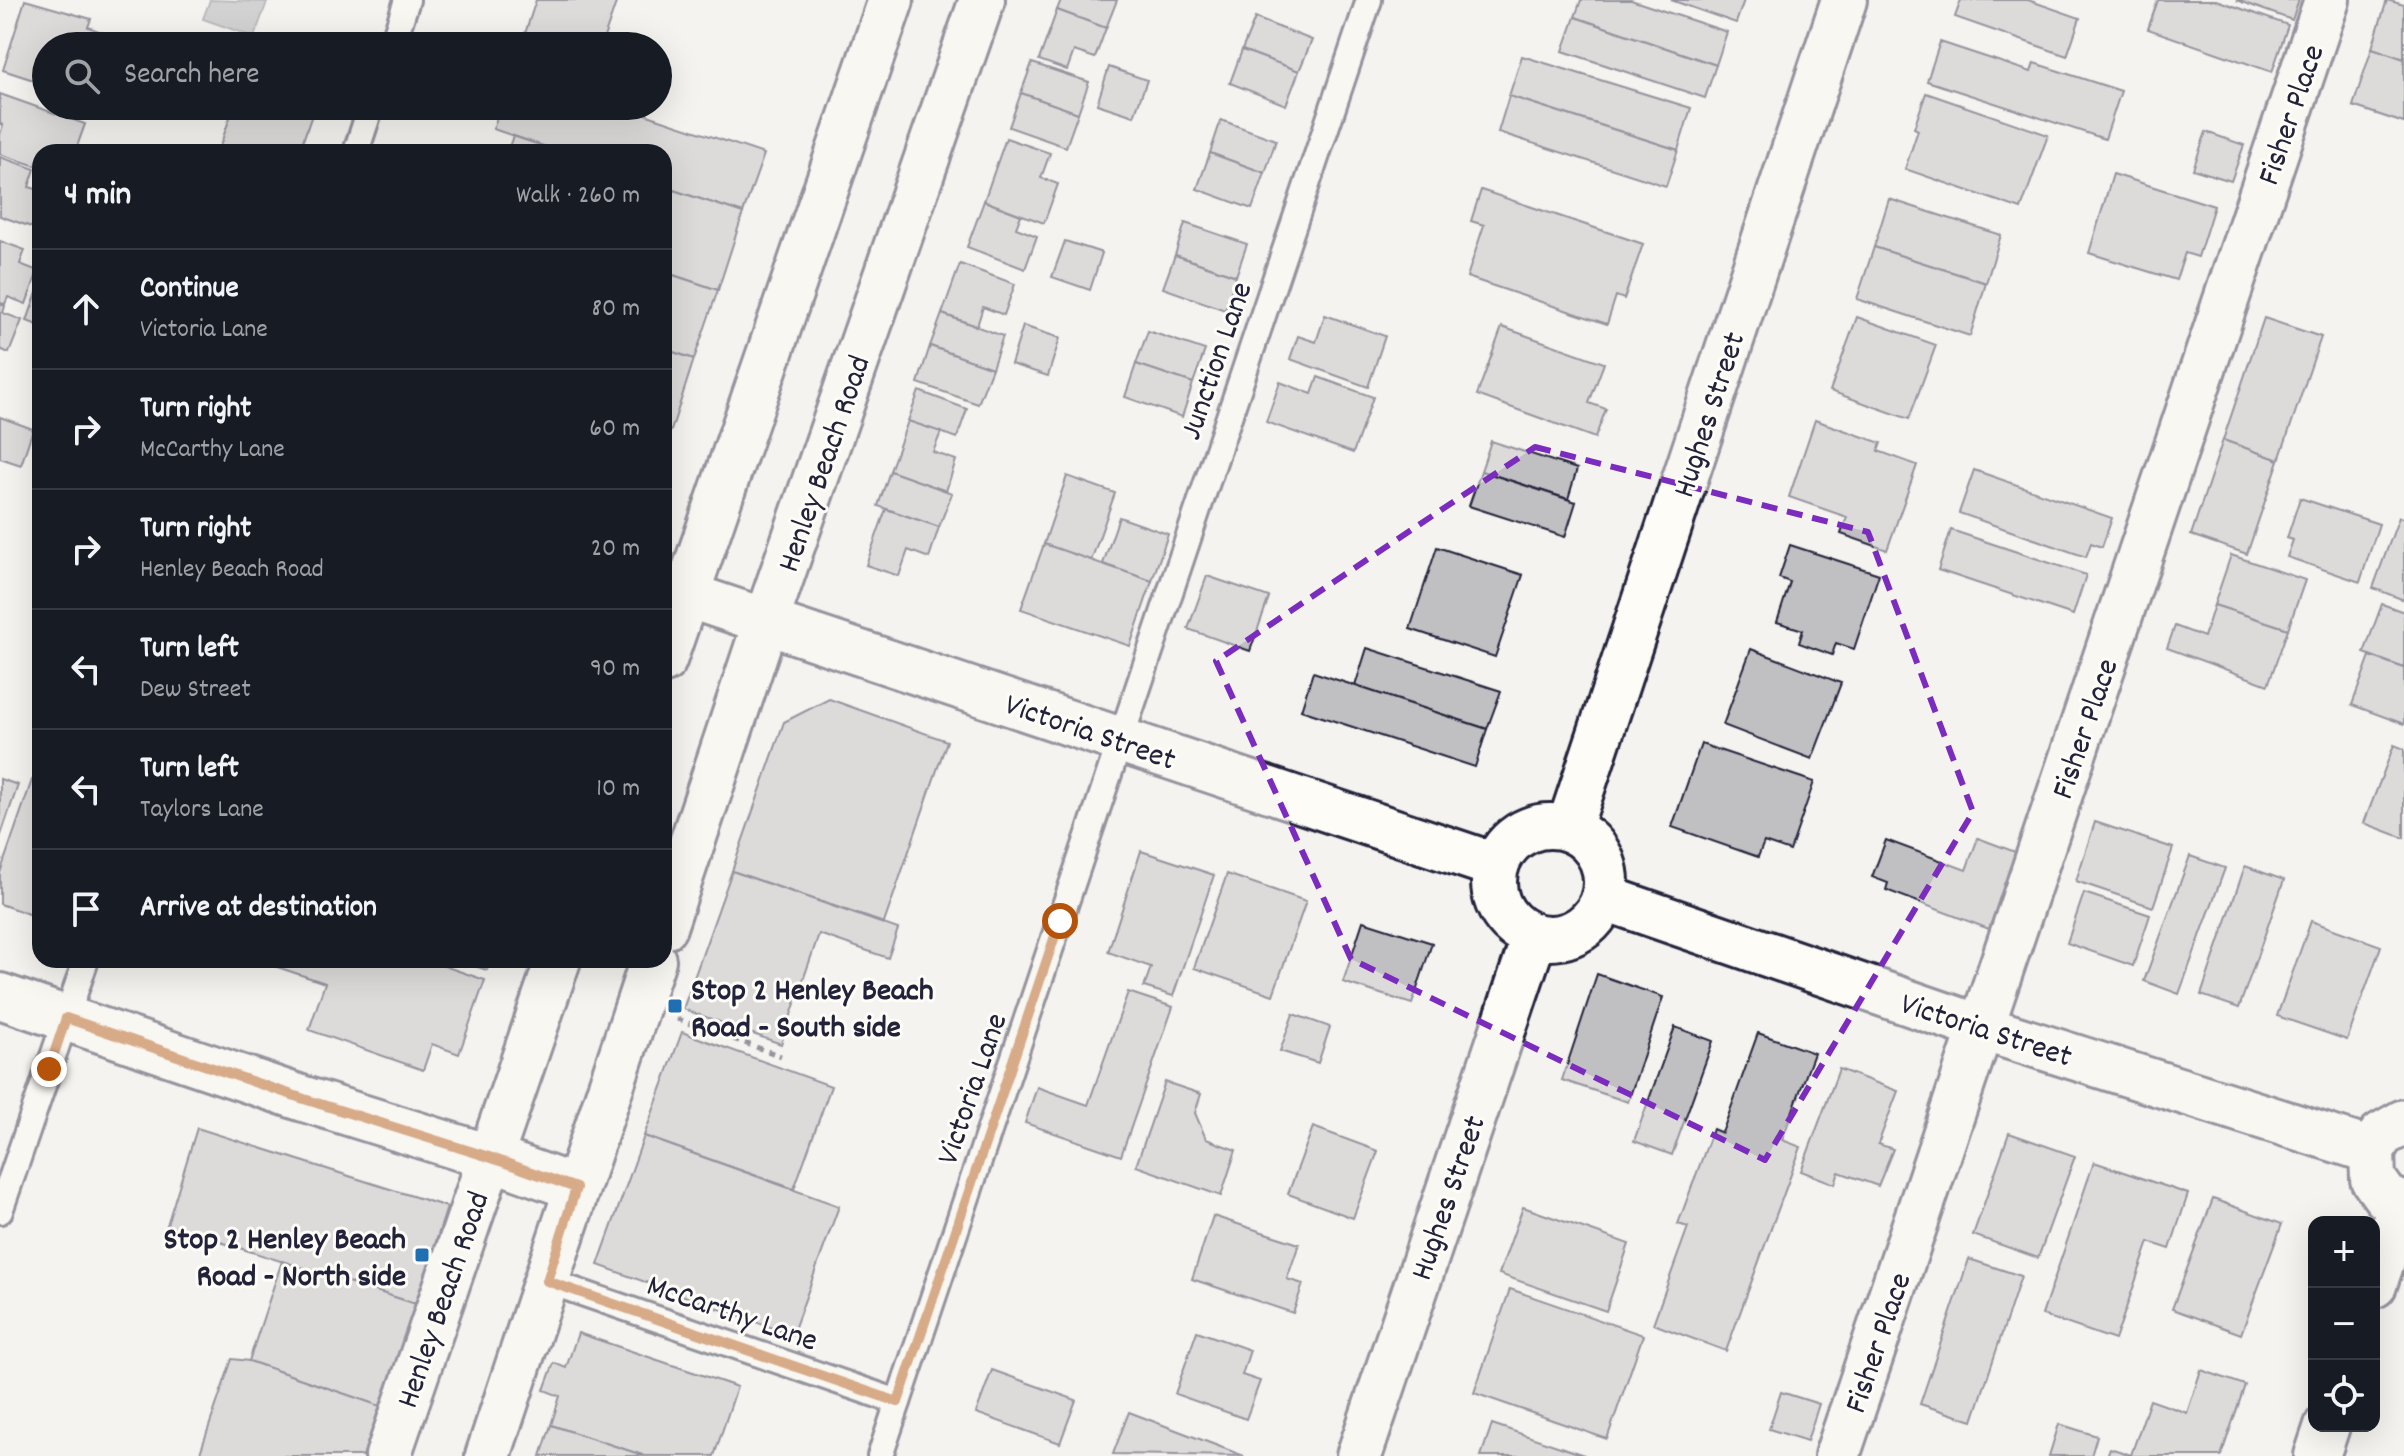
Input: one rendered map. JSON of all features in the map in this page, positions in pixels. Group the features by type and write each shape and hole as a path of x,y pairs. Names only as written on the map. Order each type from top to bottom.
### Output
{"street":[{"path":"672,637 891,0"},
{"name":"Hughes Street","path":"1569,828 1844,0"},
{"name":"Fisher Place","path":"1837,1456 2327,0"},
{"name":"Henley Beach Road","path":"672,903 980,1"},
{"name":"Victoria Street","path":"687,595 1494,865"},
{"path":"1536,825 1569,828 1592,843 1605,867 1605,898 1592,921 1566,937 1534,938 1515,928 1494,897 1494,865 1505,845 1536,825"},
{"name":"Victoria Street","path":"1605,898 1982,1028 2372,1151"},
{"name":"Hughes Street","path":"1359,1456 1534,938"},
{"name":"Henley Beach Road","path":"388,1456 555,968"},
{"path":"488,1456 650,968"},
{"path":"0,996 576,1188"},
{"path":"2380,1268 2402,1204 2386,1197 2373,1179 2372,1151 2381,1135 2404,1122"},
{"path":"2317,1456 2325,1432"}],"lane":[{"path":"397,32 407,0"},
{"name":"Junction Lane","path":"1121,740 1369,0"},
{"path":"359,144 366,120"},
{"name":"Victoria Lane","path":"880,1456 1121,740"},
{"path":"0,1211 83,968"},
{"name":"McCarthy Lane","path":"547,1281 898,1402"}],"path":[{"path":"665,1015 781,1056"}],"highlighted area":[{"path":"1535,447 1868,532 1973,812 1765,1160 1351,959 1216,661"}],"shaded area":[{"path":"210,0 267,2 256,32 240,32 203,19"}],"building":[{"path":"25,0 91,19 88,27 102,32 32,32 32,79 3,70"},
{"path":"536,0 617,0 606,32 526,32"},
{"path":"1061,0 1117,0 1106,28 1057,10"},
{"path":"1581,0 1631,0 1727,32 1716,65 1575,17"},
{"path":"1671,0 1744,0 1736,23"},
{"path":"1961,0 2028,0 2080,18 2067,56 1955,17"},
{"path":"2158,0 2216,0 2288,25 2272,72 2148,29"},
{"path":"2236,0 2299,0 2292,20"},
{"path":"2387,0 2404,5 2404,59 2372,48"},
{"path":"1057,10 1106,28 1095,58 1074,51 1067,70 1039,60"},
{"path":"1575,17 1716,65 1705,98 1563,51"},
{"path":"1255,18 1312,40 1299,71 1242,50"},
{"path":"1940,42 2031,72 2034,63 2121,91 2105,139 1927,81"},
{"path":"2372,48 2404,59 2404,123 2353,106"},
{"path":"1242,50 1299,71 1286,105 1230,83"},
{"path":"1522,56 1691,108 1678,150 1509,96"},
{"path":"1032,63 1089,82 1078,113 1021,93"},
{"path":"1109,67 1147,80 1134,116 1097,104"},
{"path":"1021,93 1078,113 1066,147 1009,127"},
{"path":"1926,93 2048,135 2021,209 1905,169"},
{"path":"0,94 32,105 32,120 74,120 85,124 78,144 32,144 32,165 0,154 3,125 0,124"},
{"path":"1509,96 1678,150 1666,186 1498,132"},
{"path":"229,120 310,120 302,144 221,144"},
{"path":"496,120 663,120 764,154 743,213 672,190 672,144 537,144 493,129"},
{"path":"1221,120 1276,140 1265,173 1210,153"},
{"path":"2206,132 2244,145 2231,181 2193,169"},
{"path":"513,136 537,144 510,144"},
{"path":"1006,138 1050,153 1041,178 1058,184 1044,223 984,201"},
{"path":"1210,153 1265,173 1252,209 1197,189"},
{"path":"0,157 32,168 29,187 32,188 32,227 0,216"},
{"path":"2113,174 2214,206 2198,257 2185,253 2176,280 2089,253"},
{"path":"672,190 743,213 718,290 672,275"},
{"path":"1481,190 1643,244 1624,299 1616,296 1607,324 1467,277 1484,225 1471,221"},
{"path":"1889,199 2001,235 1986,283 1874,247"},
{"path":"984,201 1021,215 1016,228 1037,236 1025,269 967,247"},
{"path":"1185,223 1247,244 1236,276 1175,255"},
{"path":"0,241 25,250 20,264 32,269 32,288 26,304 8,297 5,304 0,303"},
{"path":"1065,241 1102,253 1090,290 1052,277"},
{"path":"1874,247 1986,283 1970,336 1857,299"},
{"path":"1175,255 1236,276 1225,310 1163,288"},
{"path":"960,264 1015,284 1004,315 983,307 977,326 942,314"},
{"path":"672,275 718,290 694,359 672,352"},
{"path":"0,304 5,306 3,313 22,320 9,353 0,349"},
{"path":"32,307 32,323 27,321"},
{"path":"942,314 1003,336 992,368 930,346"},
{"path":"1325,315 1385,336 1368,387 1290,359 1298,336 1316,342"},
{"path":"1857,317 1936,345 1909,419 1830,391"},
{"path":"2264,318 2321,337 2279,460 2223,440"},
{"path":"1023,326 1060,338 1048,376 1011,364"},
{"path":"1502,327 1604,363 1589,403 1606,409 1595,438 1477,395"},
{"path":"1148,331 1205,350 1193,383 1136,364"},
{"path":"930,346 992,368 978,404 918,383"},
{"path":"672,352 694,359 672,428"},
{"path":"1136,364 1193,383 1182,417 1125,397"},
{"path":"1318,377 1373,397 1353,453 1266,422 1280,382 1312,394"},
{"path":"919,391 967,409 957,438 908,421"},
{"path":"0,417 32,429 21,465 0,458"},
{"path":"1815,420 1881,443 1878,451 1917,465 1887,550 1841,534 1847,517 1789,497"},
{"path":"908,421 941,432 933,452 956,460 946,491 890,471"},
{"path":"2223,440 2279,460 2247,554 2191,535"},
{"path":"1491,441 1577,469 1568,499 1481,471"},
{"path":"1974,470 2112,518 2102,547 2091,543 2086,557 1959,513"},
{"path":"890,471 952,493 939,527 878,506"},
{"path":"1481,471 1576,502 1565,537 1469,506"},
{"path":"1067,476 1115,493 1091,561 1044,544"},
{"path":"2300,498 2379,524 2360,582 2287,557 2293,540 2287,538"},
{"path":"886,509 939,527 929,558 908,550 899,576 866,565"},
{"path":"1119,517 1168,534 1152,581 1103,564"},
{"path":"2399,517 2404,519 2404,600 2373,588"},
{"path":"1951,530 2086,575 2073,615 1938,570"},
{"path":"1044,544 1152,581 1130,646 1021,609"},
{"path":"1790,545 1879,574 1854,649 1836,643 1832,655 1799,643 1803,630 1777,622 1790,582 1779,578"},
{"path":"1437,547 1523,575 1495,657 1410,629"},
{"path":"2231,555 2305,580 2288,629 2214,605"},
{"path":"1207,576 1269,597 1250,651 1188,629"},
{"path":"2382,604 2404,612 2404,668 2364,653"},
{"path":"2214,605 2288,629 2268,685 2167,648 2175,626 2204,637"},
{"path":"1367,648 1501,691 1487,729 1355,686"},
{"path":"1751,649 1841,683 1812,759 1723,725"},
{"path":"2370,656 2404,668 2404,724 2352,705"},
{"path":"1313,672 1487,729 1475,767 1301,710"},
{"path":"829,699 947,741 884,923 732,871 784,722"},
{"path":"1701,744 1814,782 1790,851 1764,842 1758,857 1672,827"},
{"path":"2394,745 2404,749 2404,838 2364,823"},
{"path":"0,779 18,785 0,838"},
{"path":"32,780 32,915 0,904 0,873"},
{"path":"2095,822 2173,848 2153,907 2076,881"},
{"path":"1978,838 2018,853 1989,929 1886,890 1888,883 1872,877 1886,840 1966,870"},
{"path":"1141,851 1214,875 1173,996 1144,987 1151,967 1108,952"},
{"path":"2190,856 2225,868 2179,994 2144,981"},
{"path":"2245,866 2284,880 2239,1008 2201,995"},
{"path":"732,871 898,929 888,958 819,934 781,1044 683,1009"},
{"path":"1227,874 1306,901 1273,995 1194,968"},
{"path":"2084,893 2150,915 2133,966 2067,943"},
{"path":"1363,921 1432,943 1412,1004 1343,982"},
{"path":"2311,921 2381,946 2347,1040 2277,1016"},
{"path":"280,968 450,968 485,980 459,1054 432,1044 423,1070 309,1030 325,983"},
{"path":"1597,974 1663,997 1628,1102 1562,1080"},
{"path":"1128,992 1173,1007 1121,1156 1025,1123 1037,1087 1088,1105"},
{"path":"1293,1014 1330,1027 1318,1063 1280,1051"},
{"path":"1675,1027 1713,1041 1672,1155 1634,1141"},
{"path":"682,1032 831,1086 794,1189 644,1136"},
{"path":"1758,1033 1814,1053 1782,1140 1801,1147 1726,1351 1653,1324 1688,1227 1678,1224 1713,1129 1722,1133"},
{"path":"1839,1069 1898,1091 1878,1144 1893,1149 1878,1186 1839,1172 1835,1184 1801,1171"},
{"path":"1165,1082 1201,1094 1195,1113 1206,1139 1236,1150 1221,1196 1136,1166"},
{"path":"1313,1127 1378,1151 1353,1218 1288,1194"},
{"path":"197,1128 447,1207 416,1304 167,1225"},
{"path":"2009,1133 2075,1156 2038,1258 1973,1235"},
{"path":"644,1136 839,1206 792,1335 598,1265"},
{"path":"2094,1162 2188,1194 2170,1249 2149,1242 2115,1340 2042,1315"},
{"path":"2213,1199 2282,1224 2241,1334 2172,1309"},
{"path":"1523,1207 1629,1244 1606,1311 1499,1274"},
{"path":"1213,1216 1299,1244 1287,1279 1303,1284 1293,1313 1192,1279"},
{"path":"1969,1259 2021,1276 1973,1421 1920,1404"},
{"path":"282,1261 416,1304 380,1406 249,1361"},
{"path":"1510,1289 1643,1335 1607,1439 1474,1393"},
{"path":"1197,1331 1250,1350 1242,1375 1260,1381 1246,1419 1175,1394"},
{"path":"578,1333 737,1387 714,1456 645,1456 551,1425 560,1396 544,1390 554,1363 566,1368"},
{"path":"232,1359 249,1361 380,1406 363,1456 199,1456"},
{"path":"992,1370 1076,1400 1060,1443 976,1413"},
{"path":"2201,1370 2245,1385 2221,1456 2107,1456 2110,1448 2131,1455 2150,1400 2187,1413"},
{"path":"1781,1392 1819,1404 1807,1441 1769,1429"},
{"path":"1129,1412 1244,1456 1113,1454"},
{"path":"1492,1424 1584,1455 1481,1456"},
{"path":"2059,1424 2097,1436 2091,1456 2049,1456"},
{"path":"551,1425 645,1456 541,1456"}],"place":[{"name":"Stop 2 Henley Beach Road - South side","path":"675,1006"},
{"name":"Stop 2 Henley Beach Road - North side","path":"422,1255"}],"route":[{"path":"49,1069 66,1018 576,1188 547,1281 898,1402 1060,921"}]}
